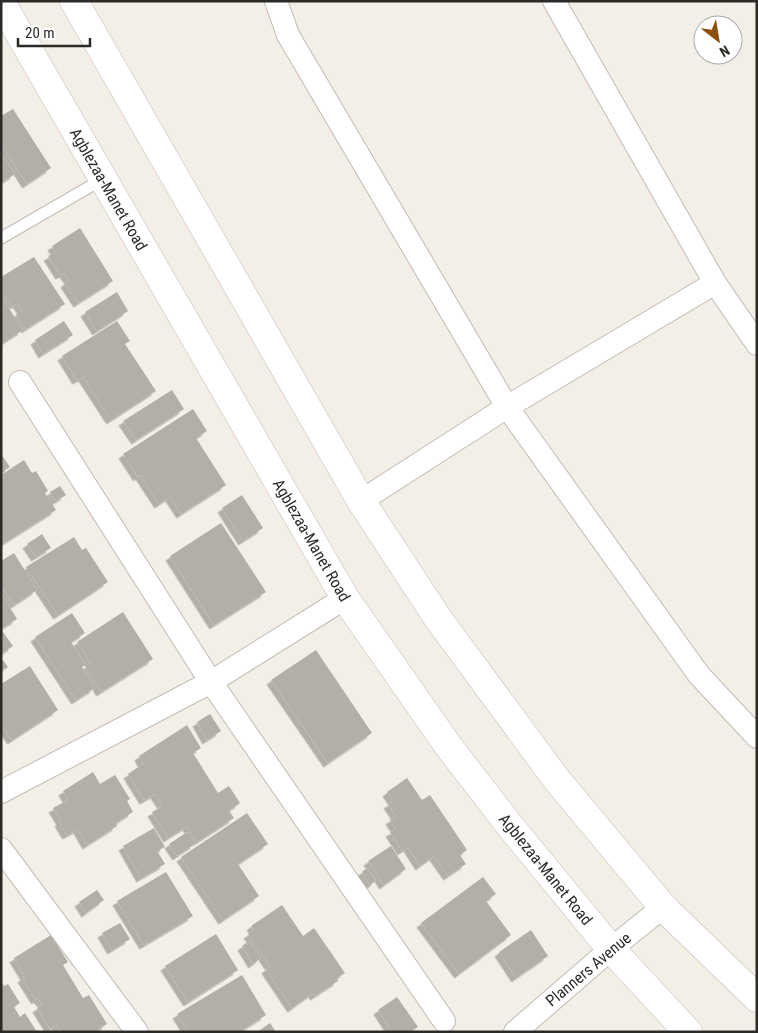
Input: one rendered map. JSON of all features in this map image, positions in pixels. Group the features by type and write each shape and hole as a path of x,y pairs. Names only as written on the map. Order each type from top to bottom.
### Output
{"main road":[{"path":"74,1 361,501 439,620 557,780 662,907 757,998"},
{"name":"Agblezaa-Manet Road","path":"1,2 345,598 449,747 510,826 611,949 688,1032"}],"street":[{"path":"276,1 288,36 507,408 699,676 757,737"},
{"path":"554,1 715,283 757,344"},
{"path":"361,501 507,408 715,283"},
{"path":"20,382 211,682 444,1022"},
{"path":"1,792 211,682 345,598"},
{"path":"1,849 137,1032"},
{"name":"Planners Avenue","path":"515,1032 662,907"}],"lane":[{"path":"1,238 103,179"}],"building":[{"path":"13,109 51,168 27,184 1,144 1,116"},
{"path":"1,153 15,174 1,183"},
{"path":"80,228 113,281 78,303 65,283 69,280 64,273 60,275 48,256 56,252 52,246"},
{"path":"34,257 65,304 26,329 16,314 22,310 17,303 12,307 1,291 1,277"},
{"path":"117,292 128,311 97,331 85,312"},
{"path":"1,296 23,330 1,344"},
{"path":"64,321 73,335 43,354 35,340"},
{"path":"117,321 130,341 125,344 156,391 111,420 83,377 77,380 62,356"},
{"path":"172,390 184,409 136,440 123,421"},
{"path":"193,409 207,431 196,438 226,485 181,514 170,497 159,504 140,475 138,477 123,454"},
{"path":"1,454 10,467 1,473"},
{"path":"24,460 32,473 36,471 48,491 45,493 56,510 4,543 1,539 1,475"},
{"path":"60,486 66,495 56,501 50,492"},
{"path":"242,495 263,528 243,541 222,508"},
{"path":"221,523 266,592 214,625 170,556"},
{"path":"42,534 51,548 36,557 27,544"},
{"path":"74,537 82,550 86,548 108,582 58,615 26,567"},
{"path":"14,553 37,590 14,605 1,585 1,561"},
{"path":"1,593 17,619 1,629"},
{"path":"123,612 153,659 101,692 85,666 91,663 77,642"},
{"path":"72,613 85,633 71,642 86,665 82,667 95,688 76,700 35,637"},
{"path":"1,629 13,646 1,654"},
{"path":"316,650 372,733 328,763 271,680"},
{"path":"3,660 8,667 1,672 1,661"},
{"path":"30,666 58,710 12,740 1,724 1,684"},
{"path":"210,714 221,731 207,740 197,722"},
{"path":"187,725 201,748 193,753 218,793 229,786 240,803 229,811 234,818 197,842 187,826 168,838 152,812 163,806 155,794 144,800 128,774 143,764 139,756"},
{"path":"93,772 100,784 115,775 130,799 127,801 133,812 116,823 117,826 87,845 78,829 67,835 53,808 68,800 63,791"},
{"path":"407,778 422,800 430,795 467,850 460,855 466,864 448,876 434,856 420,866 408,847 402,851 390,832 396,829 390,820 396,816 388,804 393,801 387,792"},
{"path":"247,813 268,844 238,864 259,896 223,920 181,857"},
{"path":"154,828 165,847 157,851 165,864 141,878 123,846"},
{"path":"187,832 195,844 177,856 169,844"},
{"path":"391,846 406,869 384,885 368,861"},
{"path":"367,868 376,881 370,885 362,872"},
{"path":"166,872 193,916 144,945 117,901"},
{"path":"483,877 496,894 486,901 511,935 459,974 421,923"},
{"path":"97,890 104,900 86,913 79,902"},
{"path":"282,905 303,936 314,928 345,973 337,978 338,981 315,996 313,993 292,1008 266,969 270,966 248,934 254,930 251,926"},
{"path":"120,923 130,939 112,950 102,933"},
{"path":"531,930 548,956 516,978 499,952"},
{"path":"216,934 238,970 188,1002 165,966"},
{"path":"51,935 68,962 63,965 83,998 89,995 107,1024 94,1032 61,1032 56,1025 50,1029 37,1008 43,1004 38,998 36,1000 22,978 25,976 14,958"},
{"path":"249,941 261,958 253,964 242,946"},
{"path":"242,975 266,1015 239,1032 188,1032 177,1014"},
{"path":"1,981 4,986 8,984 20,1003 14,1007 20,1017 25,1013 37,1032 1,1032"},
{"path":"397,997 418,1027 410,1032 392,1032 378,1010"},
{"path":"270,1023 276,1032 257,1032"}]}
